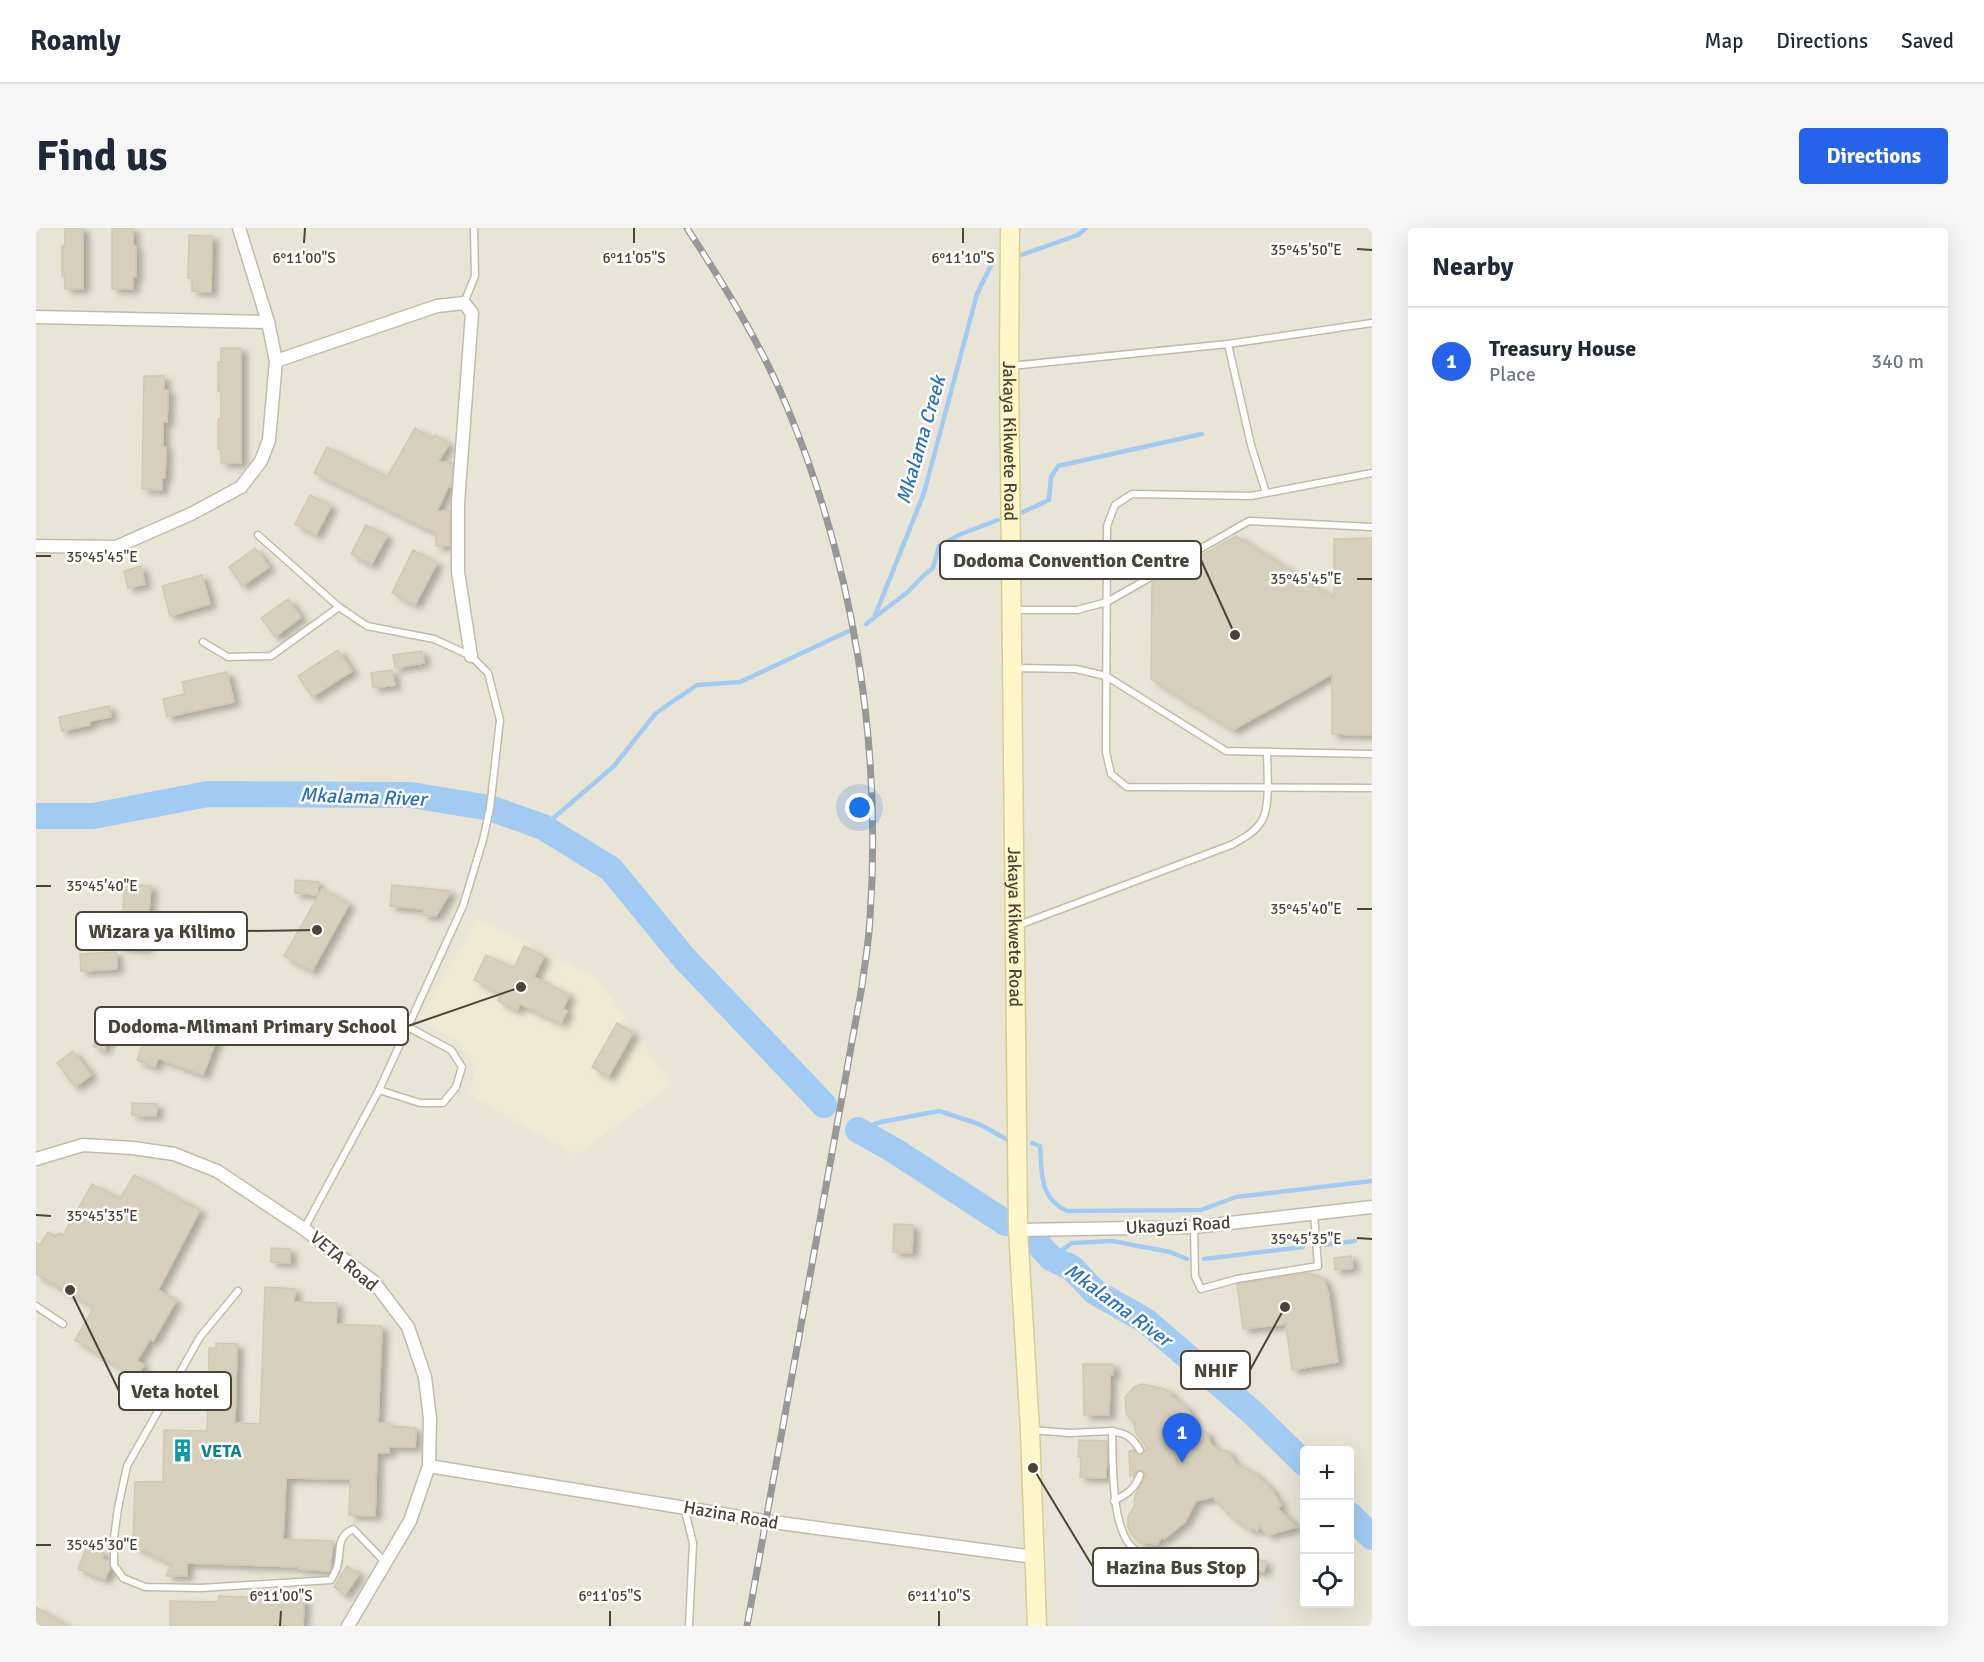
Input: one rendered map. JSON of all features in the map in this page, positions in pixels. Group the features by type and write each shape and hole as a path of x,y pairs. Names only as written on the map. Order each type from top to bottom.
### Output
{"main road":[{"name":"Jakaya Kikwete Road","path":"1010,228 1018,1230 1030,1430 1037,1626"}],"street":[{"path":"36,546 116,547 191,514 241,487 261,461 269,440 276,361 268,321 239,228"},
{"path":"276,361 436,306 464,303 472,313 458,503 458,572 471,656"},
{"path":"36,317 268,321"},
{"name":"VETA Road","path":"36,1159 83,1145 133,1148 174,1154 217,1171 304,1229 374,1282 408,1327 425,1377 430,1419 429,1466 410,1521 348,1626"},
{"name":"Ukaguzi Road","path":"1018,1230 1194,1227 1372,1207"},
{"name":"Hazina Road","path":"429,1466 765,1521 1034,1557"}],"lane":[{"path":"464,303 475,276 474,228"},
{"path":"1010,366 1228,344 1372,324"},
{"path":"1228,344 1251,445 1266,494"},
{"path":"1372,473 1251,496 1132,494 1115,505 1107,526 1106,676 1106,752 1111,774 1127,787 1372,788"},
{"path":"1012,610 1077,610 1107,602 1249,521 1372,527"},
{"path":"258,535 339,607 367,626 434,639 471,656 488,673 500,720 490,808 463,906 379,1090 304,1229"},
{"path":"203,642 228,657 271,656 339,607"},
{"path":"1013,668 1076,669 1106,676 1226,752 1372,754"},
{"path":"1015,927 1231,845 1250,835 1263,821 1266,806 1267,752"},
{"path":"379,1090 420,1103 443,1103 456,1087 462,1067 451,1050 408,1027"},
{"path":"1194,1227 1195,1276 1201,1289 1237,1279 1318,1266 1314,1214"},
{"path":"238,1291 200,1337 127,1466 114,1538 114,1565 123,1578 145,1587 201,1588 331,1580 337,1568 340,1540 344,1533 353,1529 385,1562"},
{"path":"36,1306 63,1324"},
{"path":"1030,1430 1069,1433 1112,1431 1126,1434 1140,1450"},
{"path":"1112,1431 1114,1502 1125,1538 1137,1551 1160,1555 1163,1564 1162,1572"},
{"path":"1114,1502 1137,1485 1140,1475"},
{"path":"684,1506 693,1543 689,1626"}],"shaded area":[{"path":"36,228 1372,228 1372,1626 36,1626"},
{"path":"478,918 598,979 671,1085 576,1155 477,1099 470,1092 476,1066 462,1044 419,1020"},
{"path":"1074,1548 1163,1565 1280,1583 1272,1626 1076,1626"}],"building":[{"path":"65,228 83,228 83,289 65,289 65,276 62,276 62,246 65,246"},
{"path":"112,228 133,228 133,246 136,246 136,277 133,277 133,289 112,289"},
{"path":"189,235 212,236 211,292 192,291 192,278 188,278"},
{"path":"221,348 241,348 241,463 221,463 221,449 218,449 221,391 218,391 218,362 221,362"},
{"path":"144,376 164,376 164,390 168,390 167,422 163,422 163,447 166,447 165,478 162,478 162,490 142,489"},
{"path":"415,428 432,439 435,435 449,444 438,462 453,463 451,487 448,487 437,511 450,511 450,546 436,546 436,533 314,473 327,447 387,477"},
{"path":"310,495 331,506 316,535 295,524"},
{"path":"366,525 387,536 371,565 351,554"},
{"path":"1236,536 1334,598 1334,539 1372,538 1372,735 1332,734 1332,674 1233,730 1151,679 1152,583"},
{"path":"255,548 269,567 242,586 229,567"},
{"path":"413,550 437,563 415,605 392,593"},
{"path":"141,566 145,584 128,588 124,571"},
{"path":"202,575 210,604 170,616 162,586"},
{"path":"288,599 301,617 275,637 261,618"},
{"path":"338,650 352,671 312,697 298,676"},
{"path":"422,651 424,663 395,668 393,655"},
{"path":"392,670 395,685 373,688 371,673"},
{"path":"227,672 234,702 167,717 163,699 185,694 182,682"},
{"path":"109,706 111,717 89,721 90,725 62,731 59,717"},
{"path":"295,880 318,882 318,895 295,893"},
{"path":"125,884 151,886 146,949 120,947"},
{"path":"392,885 451,891 436,916 423,915 423,909 390,906"},
{"path":"322,889 349,904 312,971 284,956"},
{"path":"524,946 544,956 534,977 569,995 563,1009 567,1011 561,1023 520,1004 517,1010 498,1001 501,994 474,980 486,955 514,968"},
{"path":"116,952 117,969 81,971 80,954"},
{"path":"191,1017 221,1028 203,1075 158,1058 155,1067 137,1060 152,1018 185,1031"},
{"path":"617,1023 633,1033 608,1077 592,1067"},
{"path":"100,1026 111,1030 104,1050 93,1046"},
{"path":"73,1051 91,1075 75,1087 57,1063"},
{"path":"132,1103 157,1104 156,1116 132,1115"},
{"path":"134,1175 200,1210 158,1290 176,1301 153,1341 150,1339 138,1359 144,1365 136,1377 75,1340 94,1307 36,1274 36,1242 40,1245 48,1232 55,1236 60,1233 63,1235 92,1184 120,1199"},
{"path":"894,1224 913,1225 912,1253 893,1252"},
{"path":"271,1248 290,1249 290,1263 271,1262"},
{"path":"1351,1256 1353,1268 1335,1270 1334,1258"},
{"path":"1309,1273 1323,1278 1328,1291 1338,1362 1292,1370 1286,1324 1243,1329 1237,1284"},
{"path":"265,1287 295,1289 294,1302 337,1303 336,1324 382,1326 378,1423 416,1428 415,1447 389,1447 389,1453 377,1453 375,1516 349,1515 350,1479 286,1478 283,1539 333,1541 330,1571 299,1569 300,1567 187,1563 187,1576 166,1576 172,1564 133,1545 135,1482 163,1482 164,1430 207,1431 209,1348 216,1348 216,1343 237,1344 235,1423 260,1424"},
{"path":"1083,1364 1113,1364 1113,1375 1110,1375 1109,1415 1084,1415"},
{"path":"1142,1384 1171,1393 1171,1396 1186,1407 1194,1420 1194,1432 1206,1431 1211,1444 1220,1451 1227,1450 1235,1463 1262,1480 1281,1505 1278,1509 1297,1527 1268,1535 1260,1527 1257,1531 1253,1528 1251,1530 1229,1515 1213,1497 1196,1501 1185,1522 1164,1539 1162,1537 1157,1544 1141,1542 1133,1536 1128,1527 1128,1516 1134,1507 1135,1496 1146,1474 1140,1470 1130,1476 1129,1451 1134,1450 1141,1455 1148,1449 1136,1433 1134,1423 1126,1414 1125,1397 1134,1387"},
{"path":"1079,1440 1107,1441 1106,1478 1080,1477"},
{"path":"87,1546 104,1553 102,1558 109,1561 110,1568 105,1579 78,1569"},
{"path":"1179,1547 1229,1552 1229,1555 1266,1561 1264,1572 1228,1566 1228,1568 1178,1563"},
{"path":"347,1566 359,1574 345,1595 334,1587"},
{"path":"219,1596 304,1599 303,1626 170,1626 170,1601 218,1602"},
{"path":"36,1607 67,1626 36,1626"}],"waterway":[{"name":"Mkalama Creek","path":"1018,256 1078,235 1086,228"},
{"name":"Mkalama Creek","path":"866,624 874,618 924,493 977,294 994,259"},
{"path":"1021,513 1049,500 1051,477 1058,466 1202,434"},
{"path":"876,616 908,592 933,568 939,546 961,534 998,520"},
{"name":"Mkalama Creek","path":"543,827 614,766 656,713 697,685 740,682 849,631"},
{"name":"Mkalama River","path":"36,816 93,816 208,794 411,795 490,808 543,827 611,869 684,958 824,1105"},
{"path":"858,1130 881,1122 939,1111 979,1124 1006,1139"},
{"name":"Mkalama River","path":"858,1130 895,1151 1006,1223"},
{"path":"1032,1143 1040,1146 1042,1175 1047,1192 1058,1206 1067,1211 1201,1210 1236,1197 1372,1181"},
{"path":"1051,1258 1072,1243 1112,1241 1170,1252 1187,1259"},
{"path":"1323,1245 1355,1241"},
{"name":"Mkalama River","path":"1039,1245 1051,1258 1072,1268 1095,1292 1146,1321 1253,1413 1300,1459"},
{"path":"1204,1259 1303,1247"},
{"name":"Mkalama River","path":"1354,1519 1372,1537"}],"railway":[{"path":"687,228 728,293 766,360 810,468 830,530 846,593 867,722 872,788 873,853 870,918 862,986 747,1626"}],"place":[{"name":"Dodoma Convention Centre","path":"1235,635"},
{"name":"Wizara ya Kilimo","path":"317,930"},
{"name":"Dodoma-Mlimani Primary School","path":"521,987"},
{"name":"Veta hotel","path":"70,1290"},
{"name":"NHIF","path":"1285,1307"},
{"name":"VETA","path":"183,1451"},
{"name":"Treasury House","path":"1182,1463"},
{"name":"Hazina Bus Stop","path":"1033,1468"}]}
